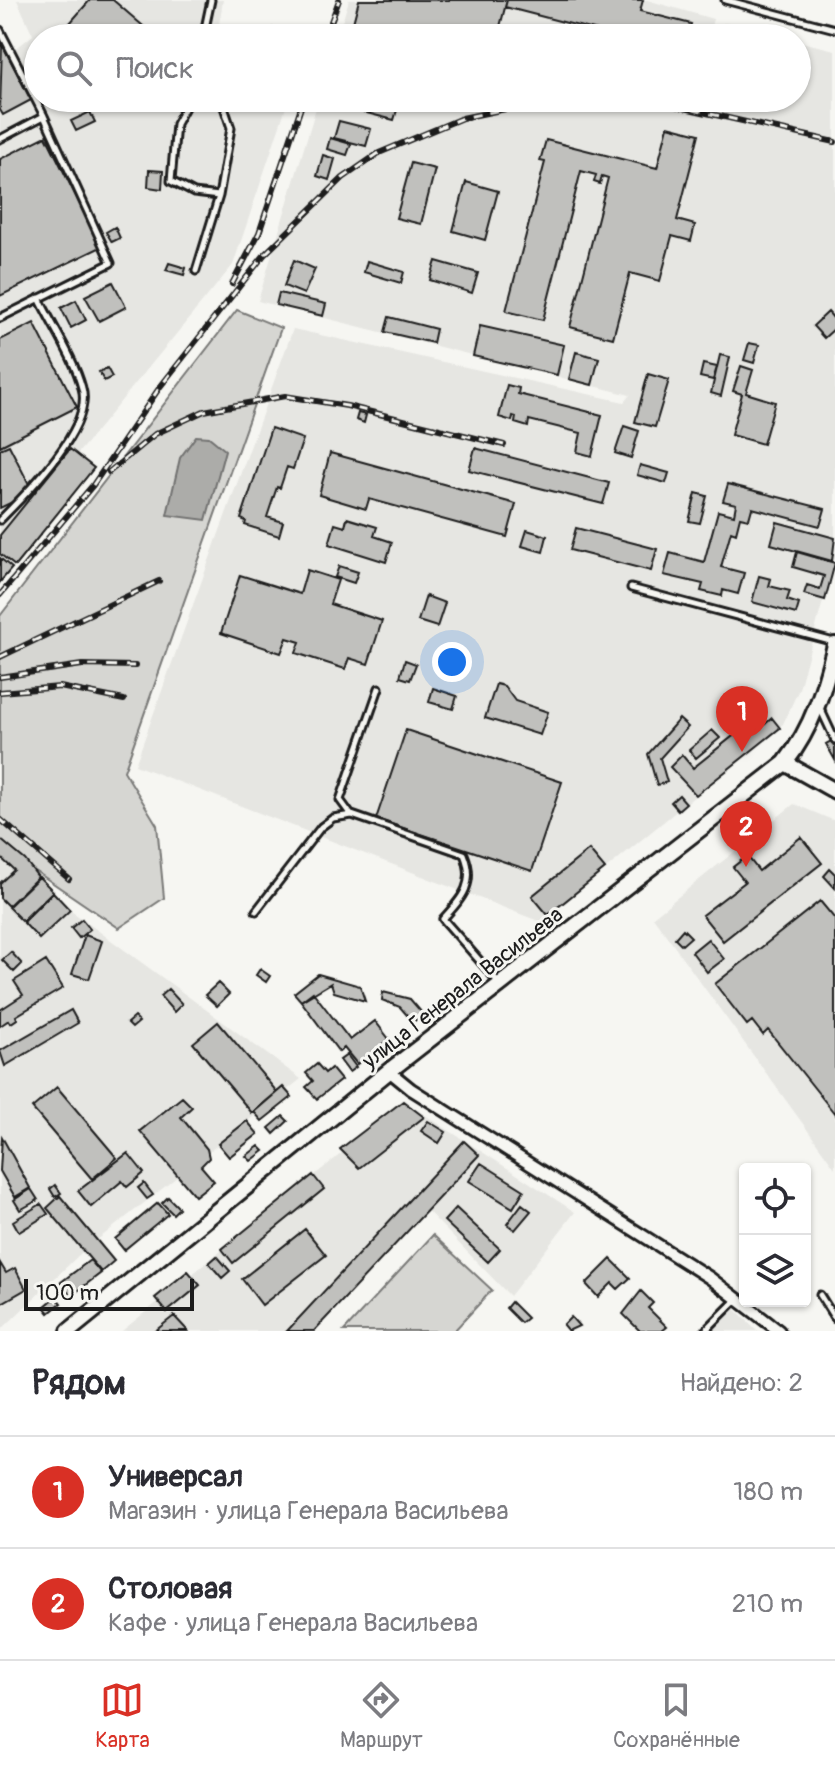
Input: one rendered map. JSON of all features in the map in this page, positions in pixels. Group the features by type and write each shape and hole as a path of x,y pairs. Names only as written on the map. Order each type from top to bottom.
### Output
{"main road":[{"name":"улица Генерала Васильева","path":"69,1331 389,1071 785,763 803,740 819,706 835,644"},
{"path":"785,763 835,791"}],"street":[{"path":"389,1071 411,1089 738,1298 779,1331"}],"lane":[{"path":"206,24 211,0"},
{"path":"725,0 755,4 835,29"},
{"path":"0,30 24,77"},
{"path":"0,318 111,263 42,112"},
{"path":"182,112 176,124 171,181 194,193 219,196"},
{"path":"196,271 219,196 231,128 226,112"},
{"path":"0,139 44,116"},
{"path":"0,520 35,485 81,419 83,390 39,298"},
{"path":"631,588 835,644"},
{"path":"352,815 340,800 379,688"},
{"path":"819,706 835,740"},
{"path":"256,911 321,827 333,818 352,815 464,854 470,870 470,882 462,898 443,919 501,984"},
{"path":"820,1295 835,1319"},
{"path":"705,1331 738,1298"}],"shaded area":[{"path":"17,0 223,0 219,24 28,24"},
{"path":"349,0 647,0 713,19 712,24 341,24"},
{"path":"24,42 24,112 284,112 233,265 0,548 0,61"},
{"path":"811,44 835,50 835,557 799,689 783,724 541,922 135,765 293,329 624,402 630,395 258,301 315,112 811,112"},
{"path":"237,310 281,328 124,771 157,825 164,898 119,928 0,847 0,616"},
{"path":"196,436 209,437 225,450 206,520 167,515 180,458"},
{"path":"794,804 835,821 835,1168 653,917"},
{"path":"0,859 301,1079 82,1252 0,1331"},
{"path":"405,1102 575,1212 510,1296 414,1197 290,1331 122,1331"},
{"path":"433,1235 492,1290 454,1331 344,1331"},
{"path":"735,1309 758,1331 713,1331"}],"building":[{"path":"90,0 113,0 141,24 69,24"},
{"path":"359,0 507,0 501,24 353,24"},
{"path":"507,0 643,0 640,11 691,24 571,24 505,7"},
{"path":"2,44 24,86 24,104 3,115 0,110"},
{"path":"90,112 95,122 76,131 71,121"},
{"path":"363,112 396,112 394,120"},
{"path":"339,121 371,129 366,146 334,138"},
{"path":"668,126 699,134 677,220 695,225 691,241 672,236 660,281 630,273 613,338 570,327 608,178 602,176 600,184 594,182 596,175 581,171 543,320 506,311 545,162 540,161 546,140 657,168"},
{"path":"46,136 101,247 0,296 0,159"},
{"path":"330,138 351,144 347,155 327,149"},
{"path":"323,155 335,159 329,180 317,176"},
{"path":"411,163 435,169 421,224 396,218"},
{"path":"149,170 163,171 162,189 148,187"},
{"path":"466,182 498,191 485,240 453,231"},
{"path":"115,227 120,238 112,242 106,232"},
{"path":"294,260 315,269 304,294 284,286"},
{"path":"367,261 404,272 401,283 364,272"},
{"path":"436,261 478,273 472,293 430,280"},
{"path":"169,263 186,268 184,275 166,270"},
{"path":"113,282 126,307 99,321 85,296"},
{"path":"279,293 326,304 323,316 276,305"},
{"path":"76,300 86,320 71,328 61,308"},
{"path":"828,312 835,320 835,328 824,338 813,326"},
{"path":"389,317 436,329 433,343 385,332"},
{"path":"34,323 77,407 0,446 0,340"},
{"path":"480,326 564,345 557,375 473,356"},
{"path":"749,343 759,345 754,363 744,360"},
{"path":"576,352 599,358 592,385 569,379"},
{"path":"720,355 730,357 721,396 711,393"},
{"path":"703,364 717,367 713,380 700,377"},
{"path":"741,366 753,370 746,393 775,402 763,444 731,435 742,394 733,391"},
{"path":"107,368 112,377 104,381 99,372"},
{"path":"648,374 669,380 655,427 635,422"},
{"path":"507,385 519,388 518,394 602,415 592,456 577,452 581,433 529,420 528,427 515,423 516,417 513,416 512,421 499,417"},
{"path":"358,413 366,415 364,423 356,420"},
{"path":"624,426 639,431 631,458 615,453"},
{"path":"271,428 303,439 293,469 287,467 280,488 277,487 267,517 283,522 279,536 245,525 246,521 241,519"},
{"path":"9,445 33,492 0,508 0,449"},
{"path":"475,448 609,483 603,504 469,470"},
{"path":"70,449 94,468 15,566 0,554 0,535"},
{"path":"330,453 516,504 507,537 369,499 366,509 319,495"},
{"path":"640,465 669,473 666,483 637,475"},
{"path":"728,484 825,509 820,526 752,508 749,519 740,517 736,533 731,531 721,567 744,573 738,594 723,590 722,596 701,591 703,584 664,575 670,553 704,562 718,511 734,515 736,504 723,501"},
{"path":"696,493 707,496 700,523 689,521"},
{"path":"347,518 377,527 374,536 392,542 386,562 329,544 335,524 345,527"},
{"path":"777,522 835,538 832,561 771,544"},
{"path":"576,528 657,549 651,571 570,550"},
{"path":"527,530 547,536 543,552 522,546"},
{"path":"797,552 835,563 825,600 804,594 807,585 820,589 824,576 793,567"},
{"path":"0,558 12,568 0,582"},
{"path":"339,566 358,572 354,583 335,577"},
{"path":"307,570 338,580 330,604 382,621 368,664 349,658 345,669 296,653 300,642 287,638 281,653 221,633 240,575 300,594"},
{"path":"759,576 771,579 769,586 790,591 787,600 799,604 796,614 752,602"},
{"path":"426,596 445,603 437,627 418,621"},
{"path":"405,660 416,664 410,680 400,677"},
{"path":"496,684 504,686 515,701 548,712 540,735 485,718"},
{"path":"433,688 457,696 453,709 429,702"},
{"path":"757,717 764,725 772,718 780,728 696,795 670,767 682,755 693,768"},
{"path":"679,719 688,727 660,758 667,782 657,785 648,754"},
{"path":"406,730 562,782 532,871 376,819"},
{"path":"712,730 720,738 696,758 689,750"},
{"path":"835,739 835,760 826,744"},
{"path":"679,795 686,803 678,810 671,802"},
{"path":"801,837 822,863 723,941 702,915 745,882 733,867 747,856 759,871"},
{"path":"0,839 25,860 38,877 8,906 0,898 0,883 14,870 0,857"},
{"path":"589,850 605,869 548,915 532,896"},
{"path":"830,869 835,874 835,888 824,876"},
{"path":"39,877 53,891 22,921 8,907"},
{"path":"53,892 70,910 39,939 23,922"},
{"path":"820,901 835,919 835,1114 768,1030 763,1035 752,1021 747,1025 715,984"},
{"path":"82,919 90,929 79,938 71,928"},
{"path":"683,929 691,937 682,945 675,938"},
{"path":"85,935 102,941 89,979 72,974"},
{"path":"708,939 724,959 707,972 692,952"},
{"path":"11,952 22,964 14,972 2,960"},
{"path":"46,961 63,988 16,1016 17,1019 11,1023 9,1020 0,1026 0,1010 23,995 14,981"},
{"path":"260,969 270,976 266,982 256,975"},
{"path":"318,974 360,986 365,1001 334,992 331,983 301,1001 294,993"},
{"path":"218,983 229,994 217,1006 205,995"},
{"path":"168,989 182,1004 174,1012 160,996"},
{"path":"313,992 350,1040 375,1021 389,1039 357,1064 344,1048 339,1052 301,1001"},
{"path":"383,992 410,999 423,1014 413,1022 400,1007 382,1000"},
{"path":"71,1010 78,1023 5,1066 0,1051"},
{"path":"134,1017 139,1022 132,1028 127,1023"},
{"path":"218,1022 277,1092 252,1113 193,1043"},
{"path":"347,1055 356,1067 349,1072 340,1060"},
{"path":"317,1064 325,1073 331,1068 341,1080 317,1099 306,1087 313,1081 306,1073"},
{"path":"57,1087 117,1158 92,1179 32,1108"},
{"path":"283,1087 292,1097 262,1121 254,1112"},
{"path":"182,1097 192,1107 181,1117 207,1149 209,1158 201,1166 214,1181 195,1196 140,1131"},
{"path":"403,1101 424,1117 359,1168 340,1149"},
{"path":"283,1116 288,1121 274,1134 269,1128"},
{"path":"247,1121 258,1134 229,1157 218,1144"},
{"path":"428,1121 446,1132 439,1143 421,1131"},
{"path":"2,1137 30,1188 15,1197 0,1171"},
{"path":"464,1141 479,1155 314,1331 287,1331"},
{"path":"259,1146 264,1151 251,1161 246,1156"},
{"path":"128,1153 144,1173 127,1187 122,1181 91,1207 78,1191"},
{"path":"481,1163 524,1190 513,1208 469,1181"},
{"path":"313,1175 324,1189 233,1263 222,1249"},
{"path":"144,1183 153,1195 147,1199 138,1188"},
{"path":"55,1185 61,1193 55,1197 50,1189"},
{"path":"31,1189 38,1200 20,1210 14,1200"},
{"path":"60,1196 114,1261 101,1272 47,1208"},
{"path":"168,1197 179,1208 173,1214 162,1203"},
{"path":"158,1203 168,1214 124,1250 115,1239"},
{"path":"41,1204 48,1214 19,1232 13,1221"},
{"path":"522,1204 531,1211 515,1230 507,1224"},
{"path":"456,1208 500,1249 488,1262 444,1221"},
{"path":"305,1229 326,1255 262,1305 242,1279"},
{"path":"217,1256 230,1271 222,1278 209,1263"},
{"path":"611,1259 630,1278 618,1289 612,1283 598,1297 586,1284"},
{"path":"90,1260 101,1273 71,1296 60,1283"},
{"path":"0,1263 6,1273 15,1268 26,1289 0,1304"},
{"path":"188,1271 200,1285 167,1312 155,1298"},
{"path":"641,1291 653,1303 648,1308 667,1327 662,1331 640,1331 623,1314"},
{"path":"56,1297 61,1303 49,1313 44,1307"},
{"path":"511,1302 527,1318 521,1323 506,1308"},
{"path":"174,1316 188,1331 155,1331"},
{"path":"571,1317 579,1326 568,1331 563,1325"}],"railway":[{"path":"330,24 339,0"},
{"path":"232,284 259,233 299,112"},
{"path":"0,595 93,485 160,387 265,254 343,178 379,153 462,118 491,112"},
{"path":"702,112 835,142"},
{"path":"109,472 155,434 204,411 285,396 347,406 504,445"},
{"path":"0,657 159,581"},
{"path":"0,677 82,665 135,666"},
{"path":"0,692 60,687 124,700"},
{"path":"0,819 69,879"}],"place":[{"name":"Универсал","path":"742,752"},
{"name":"Столовая","path":"746,867"}]}
